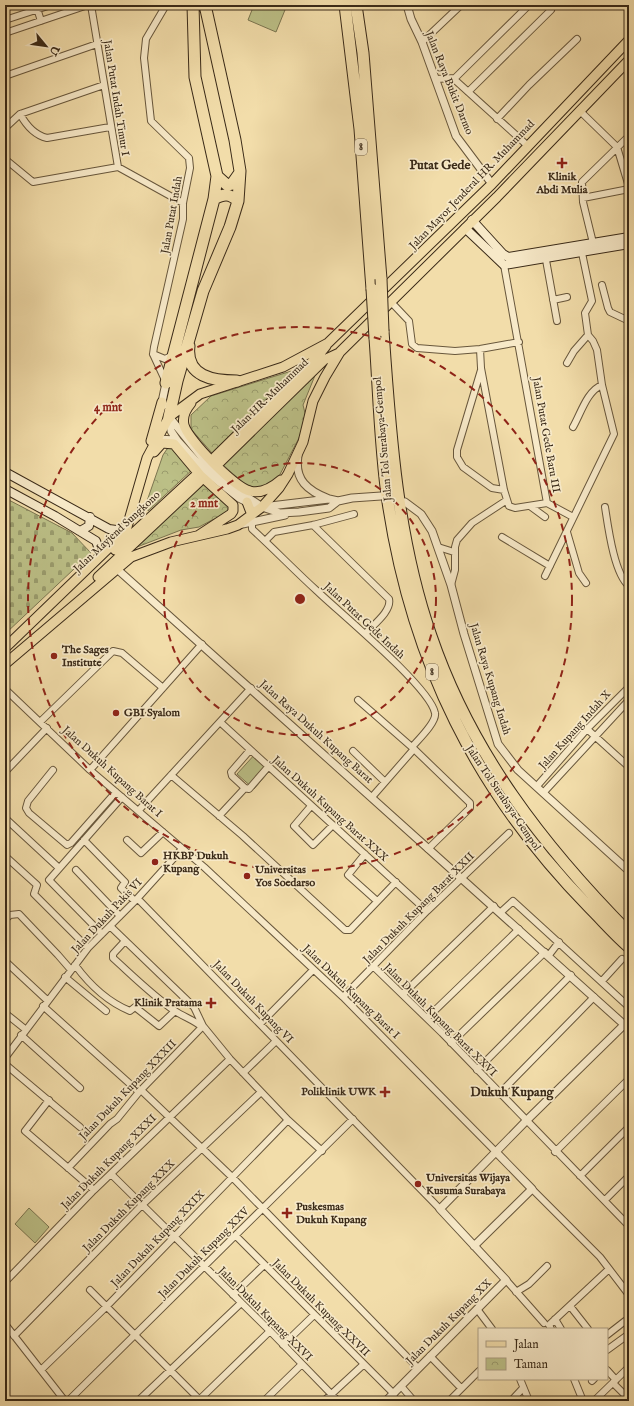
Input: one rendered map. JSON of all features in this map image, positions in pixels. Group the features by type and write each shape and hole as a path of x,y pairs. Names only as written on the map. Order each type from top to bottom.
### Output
{"highway":[{"path":"166,383 214,199 217,176 195,77 193,5"},
{"path":"169,417 203,291 230,228 238,201 240,171 235,140 205,5"},
{"path":"342,5 348,23"},
{"name":"Jalan Tol Surabaya–Gempol","path":"346,5 360,129 372,289 392,444 400,503 413,576 431,637 458,703 496,774 536,830 566,867 629,933"},
{"name":"Jalan Tol Surabaya–Gempol","path":"356,5 363,53 381,279 379,335 384,473 388,503 403,580 426,656 453,720 468,748 515,820 563,880 629,947"},
{"path":"217,176 224,184 232,184 237,179 240,171"},
{"path":"214,199 223,194 228,194 238,201"},
{"path":"191,331 189,349 190,359 197,371 208,378 217,381 237,381"}],"main road":[{"name":"Jalan Mayor Jenderal HR. Muhammad","path":"328,343 492,184 629,40"},
{"path":"5,664 131,557 141,552 196,536 211,534 252,519 279,488 288,474 303,442 313,401 324,377 340,352 465,228 629,60"},
{"path":"472,220 506,256 629,244"},
{"path":"465,228 504,265 546,260 582,253 593,247 629,237"},
{"path":"147,458 169,417 184,405 205,392 283,367 328,343"},
{"name":"Jalan HR. Muhammad","path":"328,343 318,356 217,459 324,360 340,352"},
{"path":"205,392 189,405 184,414 184,422 186,430 193,440 213,462 236,484 251,491 267,489 288,474"},
{"path":"5,648 55,601 68,585 118,539 127,527 143,475 162,402"},
{"path":"143,475 157,447 162,443 174,444 200,475 230,501 234,507 231,514 196,536"},
{"path":"5,472 90,517 109,529 116,530 127,527"},
{"name":"Jalan Mayjend Sungkono","path":"55,601 72,590 196,479 67,610"},
{"path":"5,489 96,541 101,555"},
{"path":"246,502 252,519"},
{"path":"80,531 89,526 90,517"}],"street":[{"path":"5,20 37,7 51,5"},
{"path":"5,33 89,5"},
{"name":"Jalan Putat Indah Timur I","path":"89,5 118,167 183,203"},
{"name":"Jalan Putat Indah","path":"153,354 183,219 183,203 190,168 189,158 151,121 145,65 146,39 166,5"},
{"name":"Jalan Raya Bukit Darmo","path":"407,5 411,19 422,42 436,79 456,136 492,184"},
{"path":"422,42 461,5"},
{"path":"436,79 455,78 529,5"},
{"path":"37,7 41,21"},
{"path":"468,92 551,10"},
{"path":"497,119 529,85 578,40"},
{"path":"5,76 97,44"},
{"path":"455,78 455,80 528,146"},
{"path":"5,128 20,114 104,85"},
{"path":"580,111 617,147 629,188 583,198"},
{"path":"20,114 32,130 40,136 47,138 110,127"},
{"path":"593,247 583,198 582,182 629,136"},
{"path":"5,159 33,182 118,167"},
{"path":"545,576 613,436 602,385 597,350 593,341 588,335 585,313 592,300 582,253"},
{"path":"546,260 557,321"},
{"name":"Jalan Putat Gede Baru III","path":"504,265 547,503 573,517"},
{"path":"602,285 610,312 629,321"},
{"path":"553,300 567,297"},
{"path":"391,302 409,321 412,344 415,347 455,351 480,349 519,342"},
{"path":"567,363 574,351 588,335"},
{"path":"480,349 481,368 504,490 509,506 513,508 547,503"},
{"path":"153,354 165,359 173,355"},
{"path":"153,354 166,383 162,402 169,417 209,466 230,485 262,507 329,499"},
{"path":"481,368 457,450 457,457 463,467 492,488 504,490"},
{"path":"573,427 590,394 602,385"},
{"path":"169,417 171,431 177,440 204,470 239,498 246,502 280,512 299,512"},
{"path":"156,439 177,440"},
{"path":"303,442 297,462 300,479 309,490 329,499 338,501 369,495 381,496"},
{"path":"451,585 455,570 454,552 457,540 466,529 507,500"},
{"path":"252,519 329,508 338,501"},
{"name":"Jalan Raya Kupang Indah","path":"405,502 426,519 438,547 451,585 464,634 498,744 518,770 544,792 629,871"},
{"path":"530,506 545,517"},
{"path":"605,507 617,564 625,582 629,586"},
{"path":"265,541 274,532 313,525 354,514"},
{"name":"Jalan Putat Gede Indah","path":"252,519 252,529 365,634 419,688 432,706 435,713 435,721 372,797"},
{"name":"Jalan Putat Gede Indah","path":"313,525 389,598 389,604 384,613 365,634"},
{"path":"567,532 580,576 586,583"},
{"path":"502,537 550,566"},
{"path":"438,547 454,552"},
{"name":"Jalan Raya Dukuh Kupang Barat","path":"117,568 428,849 547,953 594,997 628,1024"},
{"path":"90,770 202,644"},
{"path":"40,722 113,651 122,653 163,688"},
{"name":"Jalan Kupang Indah X","path":"537,786 587,729 629,687"},
{"path":"139,810 251,688"},
{"name":"Jalan Dukuh Kupang Barat I","path":"5,689 90,770 139,810 204,867 343,997 609,1269 629,1295"},
{"path":"358,700 413,748 470,803 470,808 428,849"},
{"name":"Jalan Kupang Indah X","path":"544,792 629,700"},
{"name":"Jalan Dukuh Kupang Barat XXX","path":"220,722 427,911"},
{"path":"5,772 47,728"},
{"path":"587,729 629,767"},
{"path":"245,788 232,776 231,772 250,750"},
{"path":"353,751 385,782"},
{"path":"219,816 245,788 249,789 268,767"},
{"path":"53,770 28,801 26,808 29,813 66,845 71,844 116,792"},
{"path":"171,775 243,836 345,930 350,930 396,882"},
{"path":"102,934 49,880 122,797"},
{"path":"311,806 294,826 313,845 333,825"},
{"path":"5,818 59,868"},
{"path":"127,840 141,853 163,832"},
{"name":"Jalan Dukuh Kupang Barat XXII","path":"343,997 427,911 508,833"},
{"name":"Jalan Dukuh Kupang VI","path":"84,840 124,880 125,882 121,888 137,900 353,1119"},
{"name":"Jalan Dukuh Pakis VI","path":"6,1055 88,948 137,900 182,849"},
{"path":"365,854 348,875 377,901"},
{"path":"5,856 38,886 34,893 88,948"},
{"path":"76,870 120,916"},
{"path":"501,912 513,901 629,1007"},
{"path":"403,994 494,906"},
{"path":"5,910 10,915"},
{"path":"5,920 10,915 18,913 58,955 116,1004 130,1011 135,1007 159,1026 175,1011"},
{"path":"110,926 194,1007 202,1027"},
{"path":"427,1018 519,929"},
{"path":"125,941 113,954 113,958 175,1011 202,1027 288,1120 322,1151"},
{"path":"451,1043 559,942"},
{"path":"602,981 622,959"},
{"path":"5,961 48,1001"},
{"name":"Jalan Dukuh Kupang Barat XXVI","path":"374,966 427,1018 555,1152 605,1200 629,1226"},
{"path":"260,1024 313,970"},
{"path":"477,1070 571,975"},
{"path":"65,978 106,1011"},
{"path":"499,1094 594,997"},
{"path":"43,1006 169,1116 263,1209 418,1368"},
{"path":"5,1013 80,1088"},
{"path":"440,1209 526,1121 628,1024"},
{"name":"Jalan Dukuh Kupang XXXII","path":"68,1168 110,1124 117,1119 140,1091 202,1027"},
{"path":"243,1073 276,1041"},
{"name":"Jalan Dukuh Kupang XXXI","path":"6,1279 169,1116 230,1059"},
{"path":"5,1064 80,1127"},
{"path":"555,1152 629,1079"},
{"name":"Jalan Dukuh Kupang XXX","path":"14,1336 142,1205 261,1092"},
{"path":"49,1100 25,1131 94,1190"},
{"name":"Jalan Dukuh Kupang XXV","path":"67,1401 205,1268 353,1119"},
{"name":"Jalan Dukuh Kupang XX","path":"353,1119 506,1280 386,1401"},
{"name":"Jalan Dukuh Kupang XXIX","path":"41,1370 107,1306 288,1120"},
{"path":"580,1176 629,1127"},
{"name":"Jalan Dukuh Kupang XXVI","path":"111,1174 173,1237 233,1294 338,1401"},
{"path":"605,1200 629,1176"},
{"path":"474,1246 532,1189"},
{"name":"Jalan Dukuh Kupang XXVII","path":"236,1236 264,1266 394,1394"},
{"path":"233,1294 264,1266"},
{"path":"516,1292 529,1284 547,1266"},
{"path":"506,1280 548,1326 609,1269"},
{"path":"90,1290 136,1334 199,1400 270,1331"},
{"path":"138,1401 241,1302"},
{"path":"570,1306 587,1328"},
{"path":"477,1309 491,1328"},
{"path":"283,1345 314,1315"},
{"path":"555,1320 561,1328"},
{"path":"608,1334 625,1321"},
{"path":"5,1324 67,1401"},
{"path":"608,1349 629,1334"},
{"path":"430,1356 461,1388"},
{"path":"264,1401 302,1364"},
{"path":"324,1401 363,1365"},
{"path":"594,1401 629,1366"},
{"path":"449,1401 478,1372"},
{"path":"608,1372 629,1400"},
{"path":"520,1380 529,1401"},
{"path":"574,1380 583,1401"},
{"path":"401,1386 414,1401"},
{"path":"511,1401 524,1388"}],"green space":[{"path":"254,5 287,5 276,32 248,20"},
{"path":"298,369 212,453 191,429 191,415 211,396"},
{"path":"316,373 303,405 305,413 304,424 299,438 276,482 270,487 249,488 222,464"},
{"path":"172,447 193,469 148,511 147,501 163,455 167,449"},
{"path":"205,481 232,506 230,514 212,520 199,527 181,530 137,547"},
{"path":"5,498 72,533 91,553 5,634"},
{"path":"256,753 272,768 254,789 237,774"},
{"path":"29,1208 49,1227 35,1243 15,1224"}],"place":[{"name":"Klinik Abdi Mulia","path":"562,163"},
{"name":"The Sages Institute","path":"54,656"},
{"name":"GBI Syalom","path":"116,713"},
{"name":"HKBP Dukuh Kupang","path":"155,862"},
{"name":"Universitas Yos Soedarso","path":"247,876"},
{"name":"Klinik Pratama","path":"211,1003"},
{"name":"Poliklinik UWK","path":"385,1092"},
{"name":"Universitas Wijaya Kusuma Surabaya","path":"418,1184"},
{"name":"Puskesmas Dukuh Kupang","path":"287,1213"}],"district":[{"name":"Putat Gede","path":"440,165"},
{"name":"Dukuh Kupang","path":"512,1092"}]}
